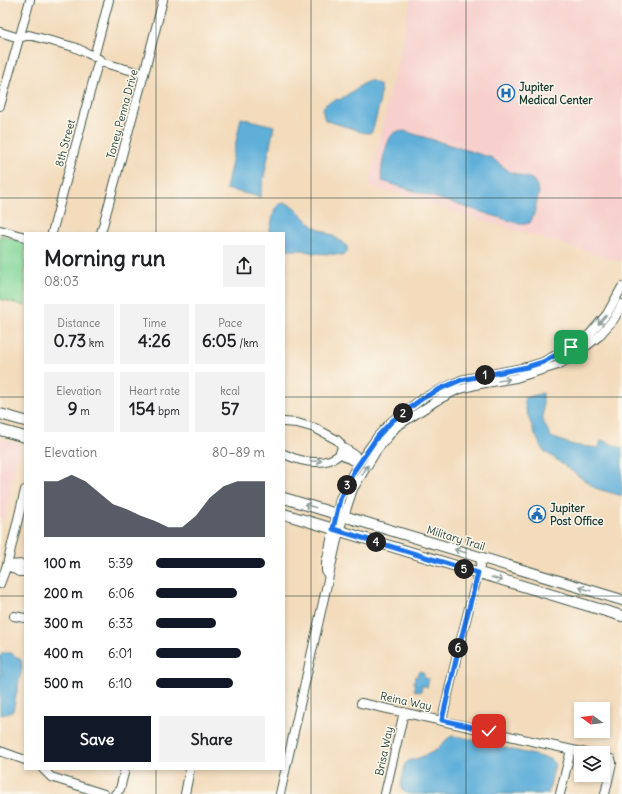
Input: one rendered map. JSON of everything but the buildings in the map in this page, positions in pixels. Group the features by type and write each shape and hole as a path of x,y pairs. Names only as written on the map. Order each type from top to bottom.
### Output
{"main road":[{"path":"0,414 24,421"},
{"path":"0,430 24,437"},
{"name":"Military Trail","path":"285,498 622,600"},
{"path":"285,514 622,616"}],"street":[{"path":"0,106 30,0"},
{"name":"8th Street","path":"52,232 97,58 109,0"},
{"name":"Toney Penna Drive","path":"101,232 163,0"},
{"path":"0,32 19,38 29,35 74,47 104,63 144,74"},
{"path":"0,230 24,237"},
{"path":"340,516 340,499 354,471 378,436 392,421 423,398 461,380 527,367 543,362 571,347 589,335 607,314 622,287"},
{"path":"280,794 329,576 336,530 340,516 353,489 377,450 396,427 436,401 457,390 480,384 516,378 558,365 578,353 598,337 614,319 622,304"},
{"path":"285,422 297,423 315,428 337,440 340,443 341,450 351,460 359,462"},
{"path":"285,454 295,459 312,462 326,461 337,457 341,450"},
{"path":"0,584 24,494"},
{"path":"442,720 482,558"},
{"path":"6,565 24,564"},
{"path":"6,565 19,572 24,572"},
{"path":"14,616 24,618"},
{"name":"Reina Way","path":"361,703 574,751"},
{"name":"Brisa Way","path":"386,794 404,712"},
{"path":"560,794 571,750"},
{"path":"0,751 24,760"},
{"path":"610,758 612,763 610,772"},
{"path":"44,770 51,778 104,794"},
{"path":"116,794 120,789 125,770"},
{"path":"185,794 190,770"},
{"path":"605,794 608,782"}],"shaded area":[{"name":"Jupiter Medical Center","path":"411,0 622,0 621,262 369,186"},
{"path":"0,438 20,443 4,519 0,522"}],"green space":[{"path":"0,235 24,242 24,306 0,299"}],"water":[{"path":"370,80 380,85 378,109 372,132 363,133 325,120 323,109 326,104 337,99 339,100"},
{"path":"241,118 274,126 260,197 226,189"},
{"path":"404,131 492,158 510,172 532,179 539,192 534,214 530,223 520,224 382,181 382,165 385,150 390,138 395,133"},
{"path":"286,203 294,207 313,226 344,243 347,247 347,252 344,255 313,253 285,248 285,232 269,232 275,208 279,204"},
{"path":"543,393 543,421 551,437 573,445 599,448 601,440 622,448 622,496 595,488 543,450 534,432 526,410 524,398"},
{"path":"2,653 11,653 21,660 22,667 13,711 3,715 0,714 0,658"},
{"path":"421,671 424,673 424,678 429,679 427,687 422,685 421,692 414,690 416,684 414,683 415,676 417,677 418,672"},
{"path":"452,736 550,759 555,764 548,794 406,793 401,785 405,764 408,761 435,751"}],"place":[{"name":"Jupiter Medical Center","path":"506,93"},
{"name":"Jupiter Post Office","path":"537,514"}],"route":[{"path":"489,731 442,720 478,573 333,529 340,499 354,471 378,436 392,421 423,398 461,380 527,367 543,362 571,347"}]}
